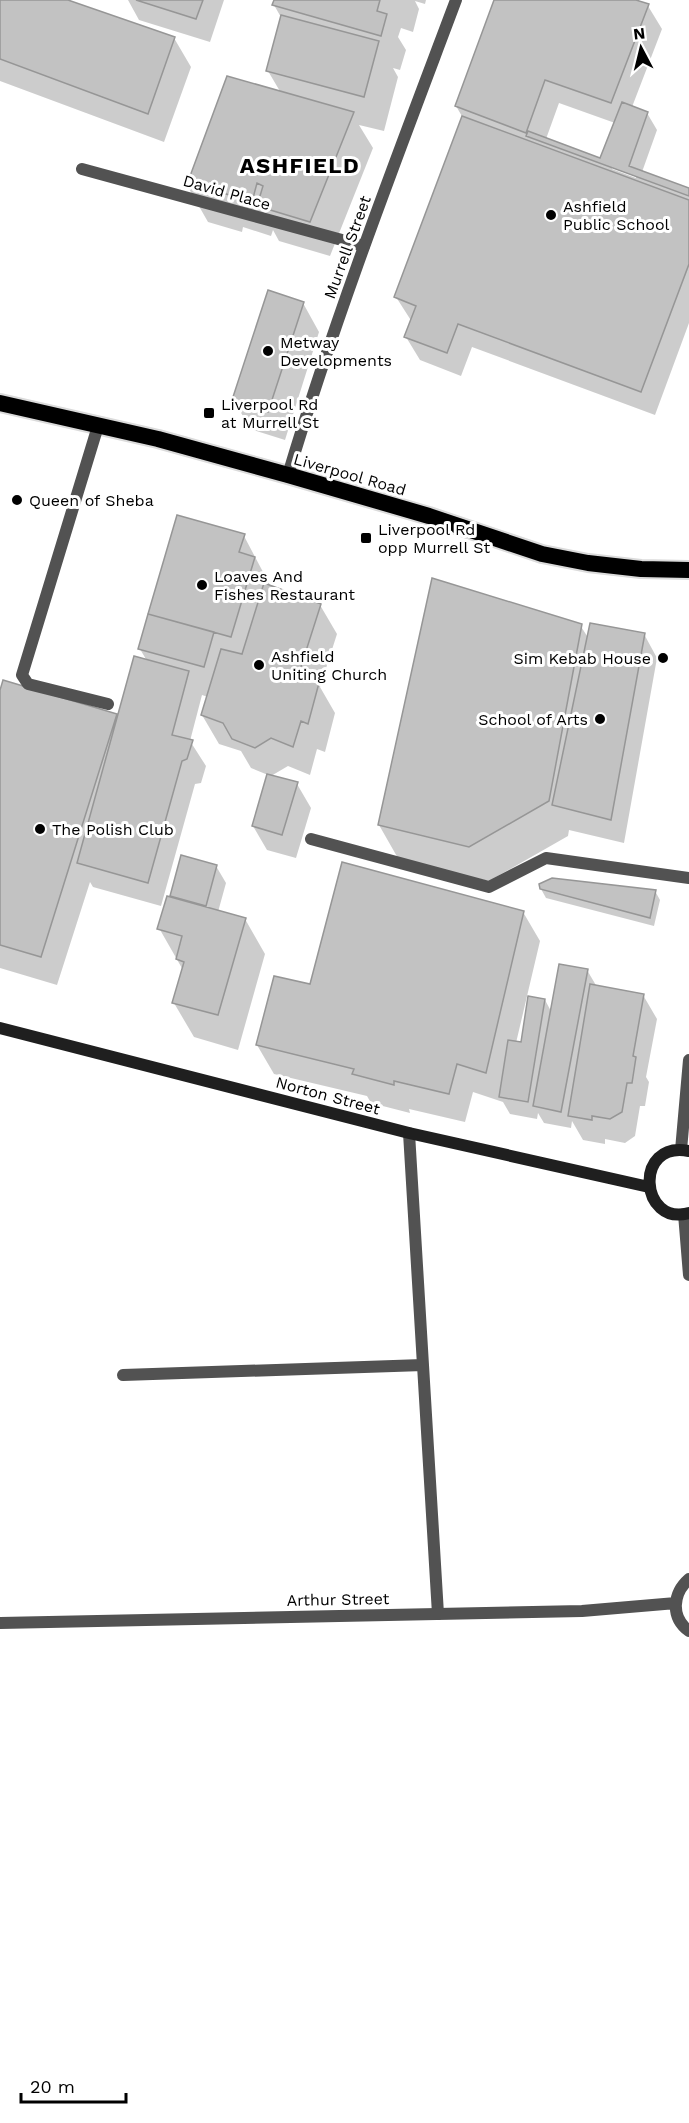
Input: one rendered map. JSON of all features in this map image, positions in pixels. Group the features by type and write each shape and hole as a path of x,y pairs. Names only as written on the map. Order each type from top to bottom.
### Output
{"highway":[{"name":"Liverpool Road","path":"0,403 158,440 288,475 429,516 542,554 588,563 641,569 689,570"}],"main road":[{"name":"Norton Street","path":"0,1028 409,1134 649,1187"},
{"path":"685,1150 669,1152 660,1157 651,1168 649,1187 655,1201 664,1209 674,1214 686,1213"}],"street":[{"name":"Murrell Street","path":"288,475 305,418 364,246 456,0"},
{"name":"David Place","path":"82,169 364,246"},
{"path":"98,426 22,675 28,684 108,704"},
{"path":"310,838 489,887 546,858 689,878"},
{"path":"685,1150 689,1060"},
{"path":"409,1134 438,1614"},
{"path":"686,1213 689,1275"},
{"path":"123,1376 423,1365"},
{"path":"689,1579 682,1586 676,1603 679,1621 689,1631"},
{"name":"Arthur Street","path":"0,1623 582,1611 676,1603"}],"building":[{"path":"0,0 68,0 175,37 148,114 0,59"},
{"path":"136,0 203,0 196,19"},
{"path":"274,0 380,0 377,11 387,14 381,36 272,5"},
{"path":"494,0 636,0 649,4 611,103 545,80 526,133 455,106"},
{"path":"281,15 379,41 364,97 266,71"},
{"path":"227,76 354,112 310,222 257,206 263,186 257,183 252,202 223,193 222,198 186,187"},
{"path":"622,102 648,112 629,166 689,188 689,196 526,136 528,131 600,158"},
{"path":"462,116 689,200 689,264 641,392 458,324 447,353 404,337 416,306 394,297"},
{"name":"Metway Developments","path":"268,290 304,302 268,412 232,400"},
{"name":"Loaves And Fishes Restaurant","path":"177,515 245,534 239,552 255,557 231,637 148,614"},
{"path":"432,578 582,624 549,801 469,847 378,825"},
{"name":"Ashfield Uniting Church","path":"264,583 321,604 298,676 319,683 308,724 301,721 293,747 271,738 255,748 232,739 223,723 201,715 221,649 242,654"},
{"path":"148,614 214,632 204,667 138,649"},
{"name":"School of Arts","path":"590,623 645,633 611,820 552,805"},
{"path":"134,656 189,671 172,735 193,740 187,759 182,761 148,883 77,863"},
{"name":"The Polish Club","path":"3,680 117,714 41,957 0,945 0,690"},
{"path":"267,774 298,782 282,835 252,826"},
{"path":"181,855 217,865 206,906 170,896"},
{"path":"342,862 524,911 486,1073 457,1064 449,1094 394,1081 394,1085 352,1074 354,1069 256,1045 274,976 310,984"},
{"path":"552,878 656,890 650,918 540,889 539,884"},
{"path":"167,896 246,918 218,1015 172,1003 184,962 176,959 182,936 157,929"},
{"path":"559,964 588,969 561,1112 533,1106"},
{"path":"590,984 644,994 633,1056 636,1057 632,1083 627,1083 622,1112 610,1119 592,1116 592,1120 568,1116"},
{"path":"528,996 545,999 528,1102 499,1097 508,1040 521,1042"}],"place":[{"name":"Ashfield Public School","path":"551,215"},
{"name":"Metway Developments","path":"268,351"},
{"name":"Liverpool Rd at Murrell St","path":"209,413"},
{"name":"Queen of Sheba","path":"17,500"},
{"name":"Liverpool Rd opp Murrell St","path":"366,538"},
{"name":"Loaves And Fishes Restaurant","path":"202,585"},
{"name":"Sim Kebab House","path":"663,658"},
{"name":"Ashfield Uniting Church","path":"259,665"},
{"name":"School of Arts","path":"600,719"},
{"name":"The Polish Club","path":"40,829"}],"district":[{"name":"ASHFIELD","path":"300,165"}]}
